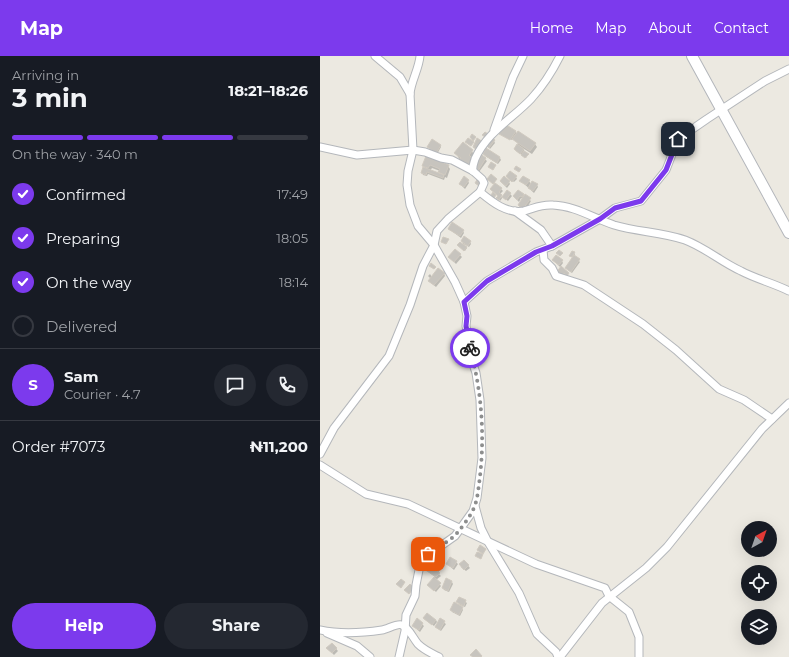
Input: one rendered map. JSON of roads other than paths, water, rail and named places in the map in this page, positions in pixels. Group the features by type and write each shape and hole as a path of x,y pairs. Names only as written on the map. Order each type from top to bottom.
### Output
{"main road":[{"path":"692,56 789,233"}],"street":[{"path":"375,56 400,77 410,94"},
{"path":"399,657 408,610 414,601 419,570 430,552 455,536 475,506 482,463 480,400 466,326 467,316 464,302 455,282 434,245 418,226 410,205 407,185 408,171 413,150 410,94 420,56"},
{"path":"494,131 512,77 523,56"},
{"path":"473,171 472,166 480,148 494,131 531,99 554,70 560,56"},
{"path":"464,302 487,281 536,252 552,246 600,219 615,208 641,201 666,170 678,139 765,81 789,69"},
{"path":"320,147 357,155 413,150 425,152 441,158 452,160 473,171 482,179 484,183 480,192 437,231 434,245 423,266 410,305 389,356 334,428 320,454"},
{"path":"480,192 498,205 515,210 525,210 536,206 553,204 570,208 614,225 684,240 699,246 740,271 789,291"},
{"path":"515,210 541,230 552,246"},
{"path":"543,250 544,260 552,268 556,276 584,284 643,324 676,350 720,389 744,400 772,419"},
{"path":"475,506 481,528 519,593 537,634 556,652 559,657 609,596 646,568 667,547 762,429 789,404"},
{"path":"320,465 366,494 408,504 536,564 605,588 609,596 629,612 639,637 639,657"},
{"path":"321,630 350,632 388,629 398,624 405,627 422,647 439,657"},
{"path":"321,630 357,646 370,657"}]}
